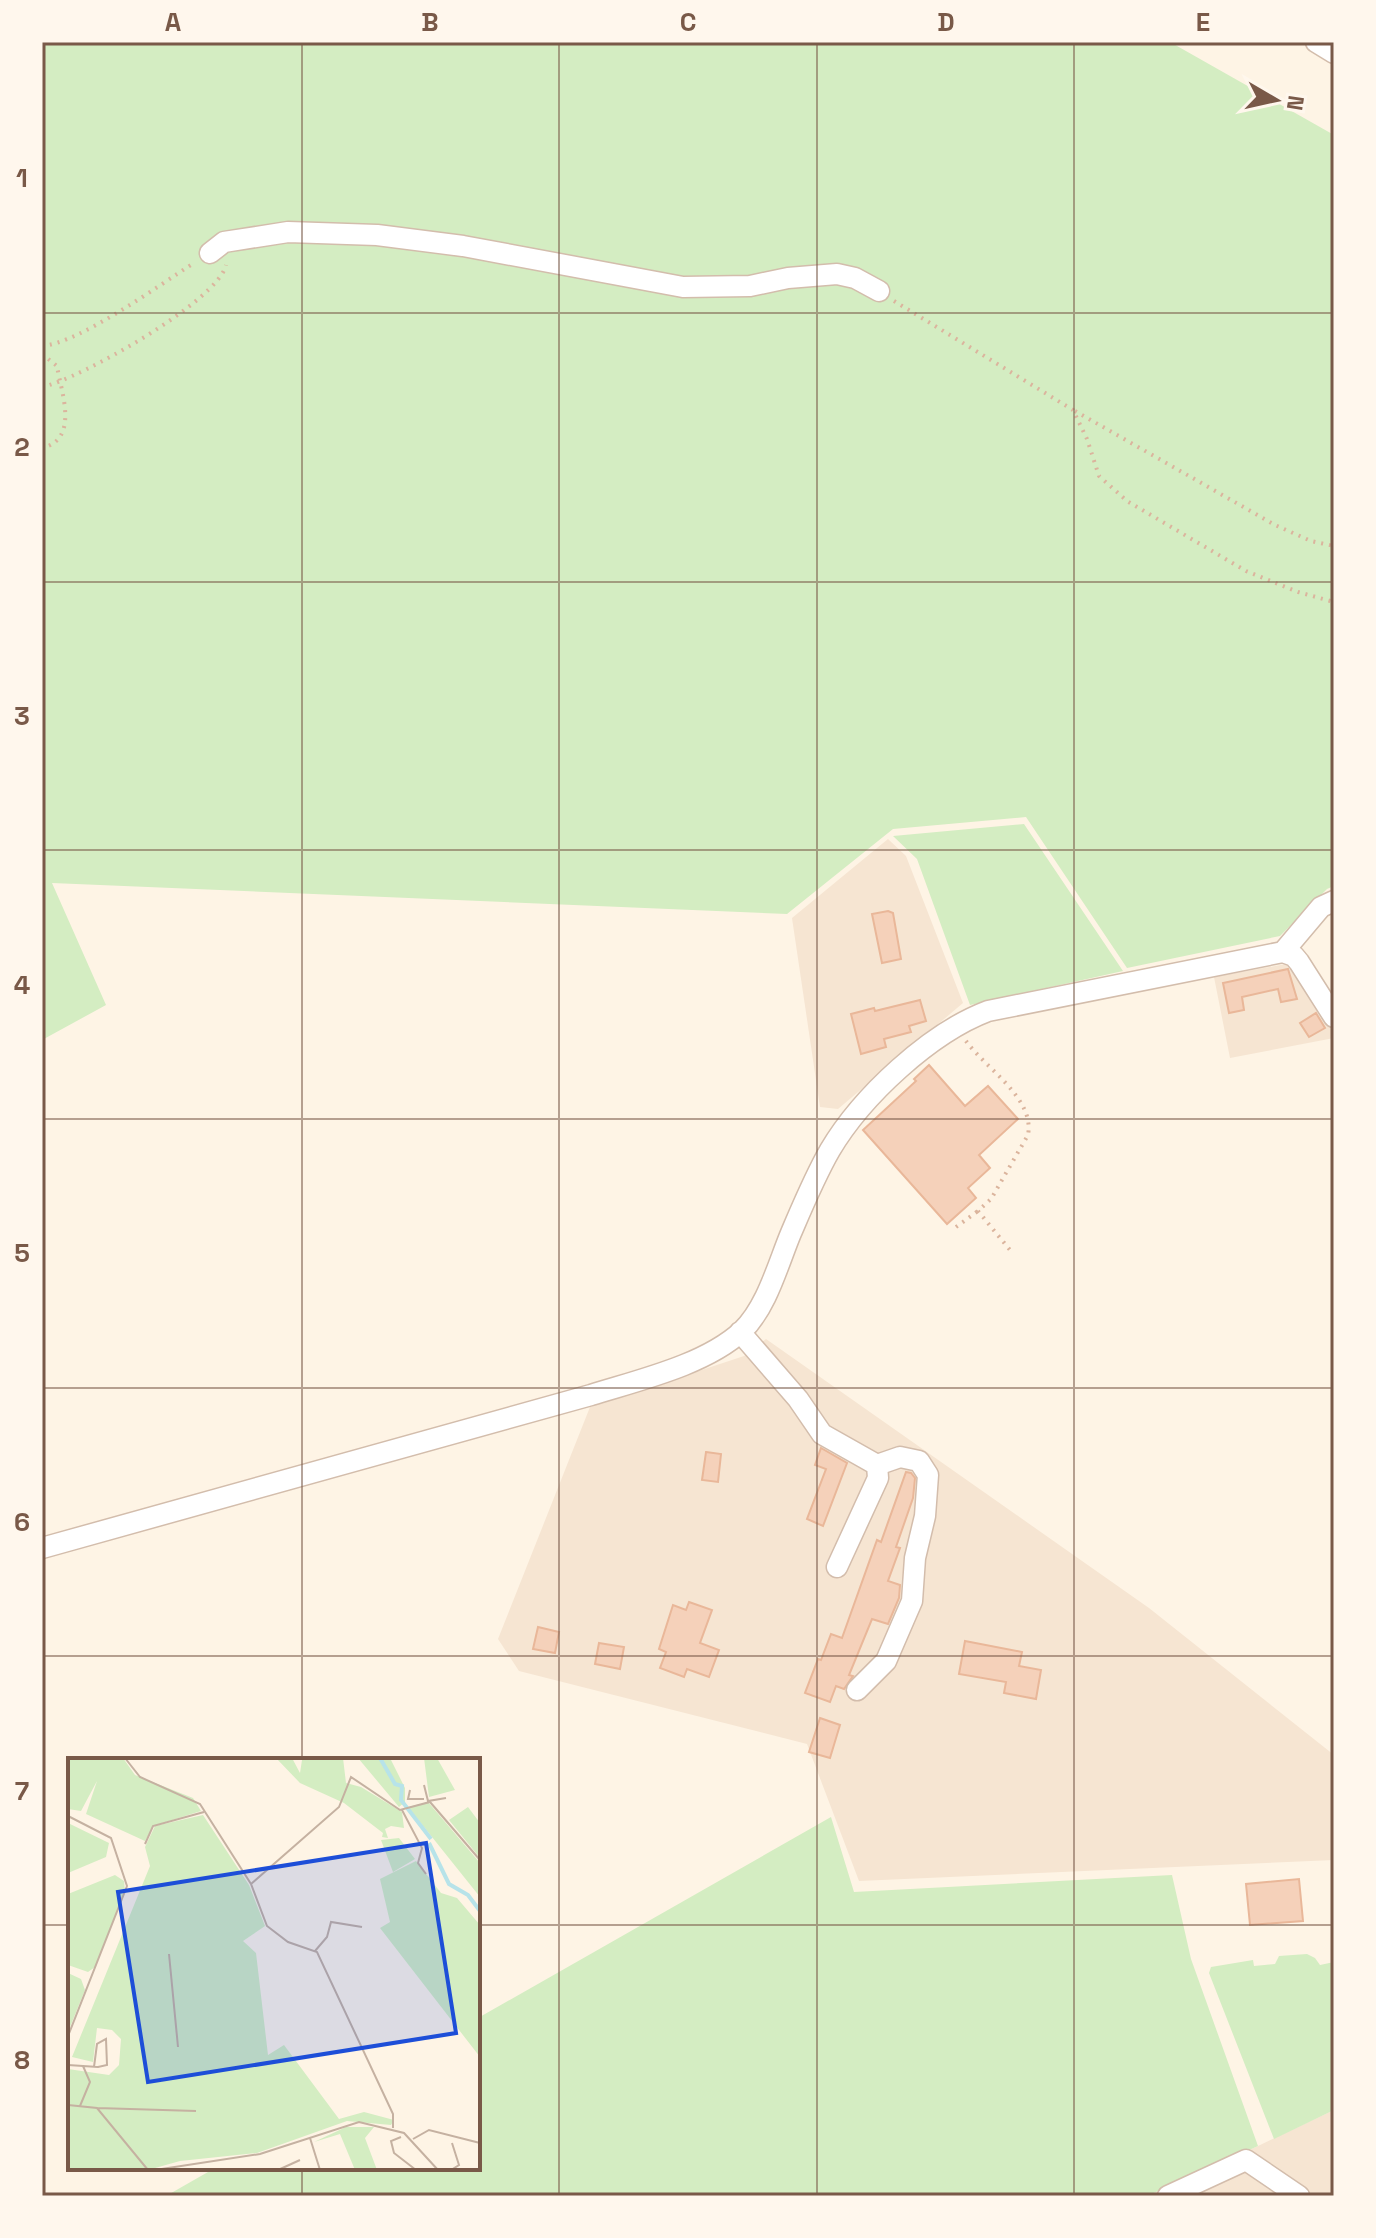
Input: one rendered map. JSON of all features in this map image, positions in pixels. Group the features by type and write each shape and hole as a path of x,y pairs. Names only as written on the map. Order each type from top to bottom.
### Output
{"street":[{"path":"1316,42 1334,53"},
{"path":"217,248 288,232 377,235 463,246 683,287 750,286 788,278 837,274 855,278 879,291"},
{"path":"1283,952 1321,907 1334,901"},
{"path":"42,1548 591,1395 669,1370 725,1345 759,1308 807,1194 831,1148 860,1111 906,1062 956,1026 988,1011 1283,952 1294,956 1299,962 1334,1017"},
{"path":"740,1332 798,1399 822,1434 877,1465 900,1457 919,1461 928,1475 925,1516 915,1558 912,1601 886,1661 857,1690"},
{"path":"837,1567 878,1478 877,1465"},
{"path":"1168,2196 1246,2160 1299,2196"}],"path":[{"path":"42,346 70,338 91,327 217,248 227,260 223,275 195,301 125,350 81,373 42,387"},
{"path":"879,291 1073,410 1275,525 1311,541 1334,546"},
{"path":"42,354 57,366 67,418 64,432 52,446 42,448"},
{"path":"1073,410 1099,476 1127,501 1246,571 1298,592 1334,602"},
{"path":"956,1026 979,1058 1020,1098 1030,1123 1028,1135 991,1199 956,1227"},
{"path":"978,1211 1010,1250"}],"shaded area":[{"path":"888,839 906,856 963,1003 838,1109 820,1107 792,918"},
{"path":"1290,965 1334,1033 1334,1038 1230,1058 1214,977"},
{"path":"766,1339 1149,1608 1334,1755 1334,1860 859,1881 807,1744 519,1671 498,1639 590,1407 744,1356"},
{"path":"1334,2110 1334,2196 1147,2196 1258,2146"}],"green space":[{"path":"42,42 1170,42 1334,135 1334,886 1327,889 1280,936 1127,968 1026,817 893,829 787,914 52,883 106,1005 42,1040"},
{"path":"1024,824 1123,971 970,1005 917,859 893,836"},
{"path":"831,1817 854,1892 1172,1875 1191,1959 1258,2146 1147,2196 166,2196 212,2170 480,2170 480,2017"},
{"path":"1307,1954 1320,1965 1334,1962 1334,2110 1274,2139 1209,1973 1211,1967 1253,1960 1254,1966 1275,1964 1279,1956"}],"building":[{"path":"893,913 901,959 882,963 872,914"},
{"path":"1288,969 1297,999 1281,1002 1278,989 1242,997 1244,1010 1229,1013 1223,983"},
{"path":"920,1000 926,1021 909,1026 911,1032 884,1039 886,1047 861,1054 851,1014"},
{"path":"1316,1013 1325,1028 1309,1037 1300,1023"},
{"path":"929,1065 965,1106 988,1086 1018,1119 979,1155 990,1168 968,1188 976,1198 947,1224 863,1130"},
{"path":"821,1448 847,1463 823,1526 807,1519 826,1469 815,1465"},
{"path":"706,1452 721,1454 718,1482 702,1480"},
{"path":"906,1472 915,1478 913,1498 888,1581 900,1585 899,1598 888,1624 872,1619 849,1675 853,1676 844,1689 836,1686 830,1702 805,1693 831,1634 842,1638 877,1540 881,1542"},
{"path":"689,1602 712,1610 700,1643 719,1650 709,1677 687,1669 684,1677 660,1668 666,1652 659,1649 673,1605 686,1610"},
{"path":"538,1627 559,1632 555,1653 533,1649"},
{"path":"965,1641 1022,1652 1019,1666 1041,1670 1036,1699 1004,1693 1006,1682 959,1674"},
{"path":"599,1643 624,1647 620,1669 595,1664"},
{"path":"820,1718 840,1725 830,1758 809,1752"},
{"path":"1299,1879 1303,1921 1250,1925 1246,1884"}]}
